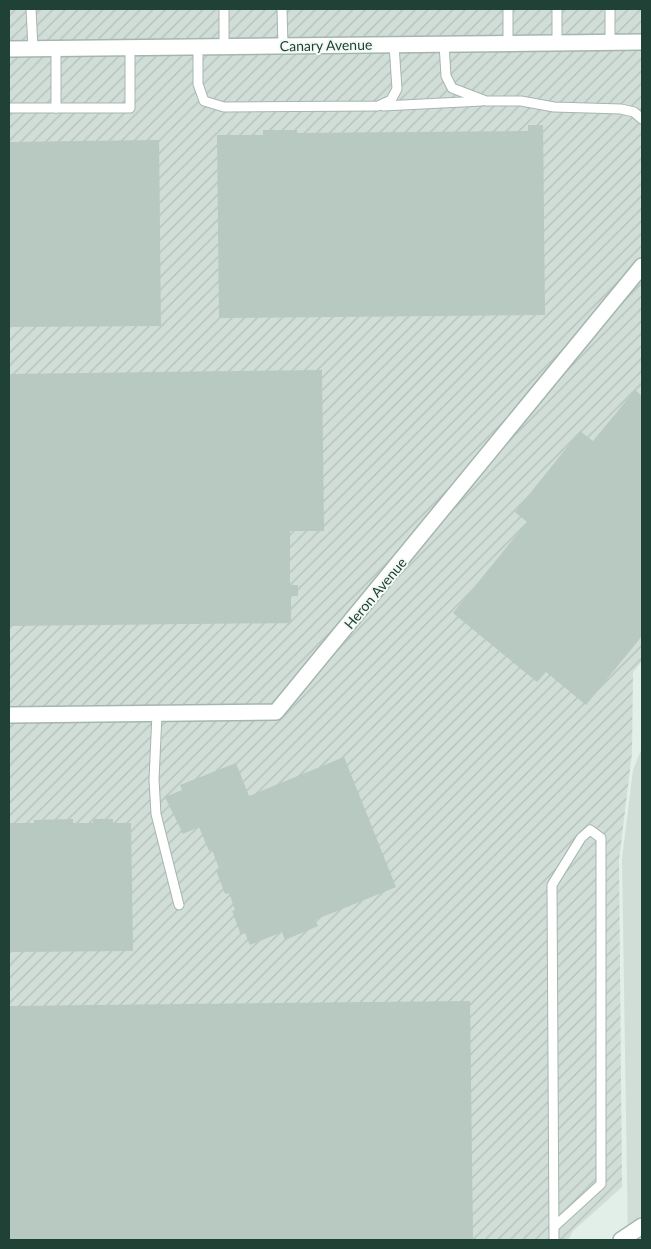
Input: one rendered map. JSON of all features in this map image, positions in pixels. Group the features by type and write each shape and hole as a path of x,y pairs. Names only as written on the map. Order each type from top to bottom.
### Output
{"street":[{"name":"Canary Avenue","path":"9,48 642,42"},
{"name":"Heron Avenue","path":"9,715 276,712 642,266"},
{"path":"621,1240 642,1226"}],"lane":[{"path":"31,9 33,48"},
{"path":"224,9 224,46"},
{"path":"282,9 282,46"},
{"path":"508,9 508,44"},
{"path":"557,9 557,43"},
{"path":"610,9 610,43"},
{"path":"444,44 446,76 452,88 486,101"},
{"path":"378,106 391,100 397,90 394,45"},
{"path":"198,47 198,84 204,101 224,107 378,106 521,101 554,107 622,110 634,112 642,119"},
{"path":"56,48 56,108"},
{"path":"9,108 130,108 130,48"},
{"path":"157,714 154,780 156,814 179,905"},
{"path":"554,1227 601,1184 601,838 590,830 581,838 552,885 554,1240"}],"shaded area":[{"path":"9,9 642,9 642,661 633,672 632,753 619,860 622,1187 573,1231 568,1240 9,1240"},
{"path":"642,748 642,1240 628,1240 622,859 633,770"}],"building":[{"path":"528,125 543,125 545,315 219,318 217,135 263,135 263,130 297,130 297,133 528,131"},
{"path":"159,140 161,326 9,327 9,142"},
{"path":"322,370 324,531 290,531 290,585 298,585 298,596 291,596 291,623 9,626 9,374"},
{"path":"635,390 642,396 642,636 586,705 546,672 537,682 453,613 527,522 515,512 580,431 593,441"},
{"path":"344,757 396,887 315,920 318,926 285,940 282,932 250,945 245,933 241,935 232,911 235,910 229,893 225,894 216,870 219,868 212,850 209,851 199,827 183,834 165,797 182,790 180,785 236,763 249,796"},
{"path":"73,819 73,823 93,823 93,819 113,819 113,823 131,823 133,951 9,952 9,823 34,823 34,820"},
{"path":"470,1001 473,1240 9,1240 9,1006"}]}
